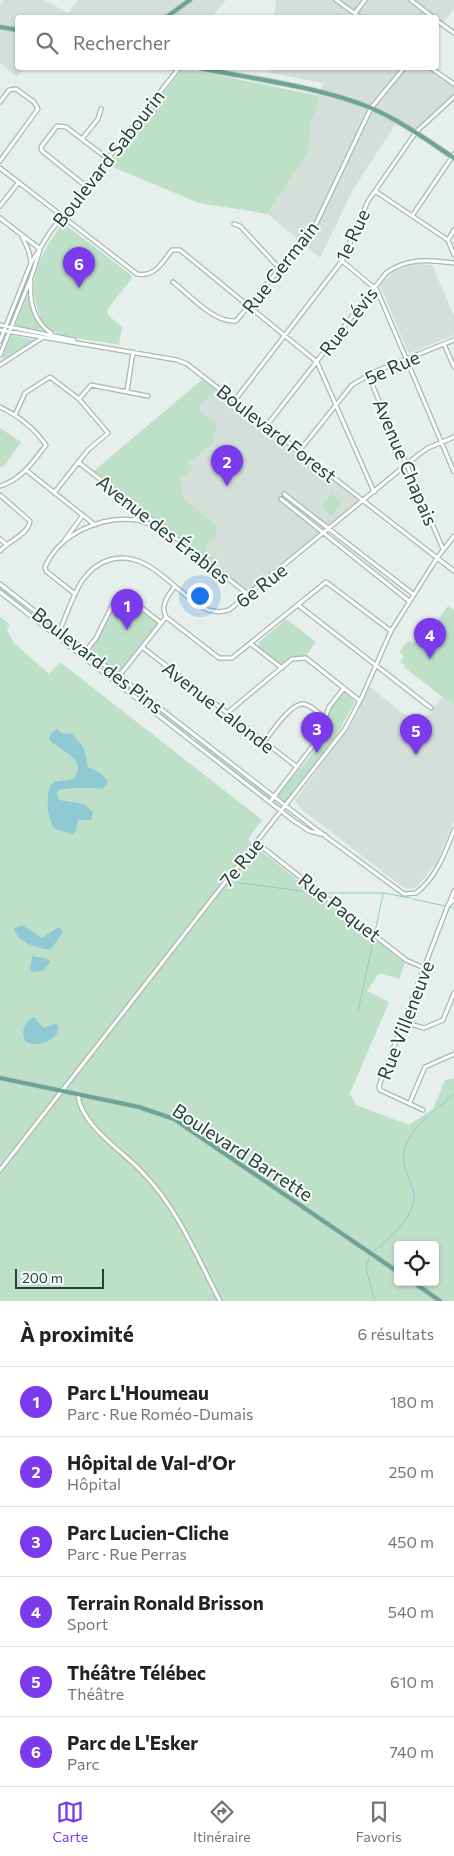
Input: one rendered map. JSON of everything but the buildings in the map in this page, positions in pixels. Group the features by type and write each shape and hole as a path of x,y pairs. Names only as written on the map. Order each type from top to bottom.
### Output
{"main road":[{"path":"170,15 190,0"},
{"path":"0,27 15,30"},
{"path":"209,70 305,90 371,108 416,132 453,156"},
{"name":"Boulevard Barrette","path":"0,1078 139,1107 174,1119 394,1269"},
{"path":"419,1286 440,1301"}],"street":[{"path":"336,0 357,15"},
{"path":"355,13 365,0"},
{"path":"411,0 430,15"},
{"path":"439,22 454,33"},
{"name":"Boulevard Sabourin","path":"0,341 31,263 50,232 177,70"},
{"name":"Rue Germain","path":"173,282 211,312 228,322 236,321 314,228 371,108 402,70"},
{"path":"434,70 454,84"},
{"path":"0,102 9,90 16,89 34,102 38,109 0,161"},
{"name":"1e Rue","path":"235,400 342,261 362,213 416,132 454,97"},
{"path":"82,139 98,119 101,109"},
{"path":"86,187 42,151 41,147 57,126 63,125 108,159"},
{"path":"412,216 453,156"},
{"path":"0,168 137,274 146,275 153,272 172,250 180,250 250,305 316,362 336,403 374,492"},
{"path":"0,206 18,182"},
{"path":"375,191 448,240 454,255"},
{"path":"0,218 40,249"},
{"path":"234,224 240,226 279,268"},
{"path":"448,240 454,230"},
{"path":"18,232 26,243 31,263"},
{"name":"Boulevard Sabourin","path":"0,355 32,278 40,249"},
{"name":"Rue Lévis","path":"267,425 386,273 408,261 424,260 454,263"},
{"path":"342,261 374,286 454,472"},
{"path":"32,278 32,302 37,320 43,328 54,335"},
{"name":"Boulevard Forest","path":"0,325 4,329 54,335 79,342"},
{"name":"Boulevard Forest","path":"10,329 42,338 79,342 177,360 186,364 300,450 454,572"},
{"path":"0,365 42,338"},
{"name":"5e Rue","path":"300,450 352,385 368,375 454,340"},
{"path":"444,344 454,367"},
{"path":"127,391 133,352"},
{"name":"Avenue Chapais","path":"368,375 443,549"},
{"path":"15,414 25,393 50,377 79,399 108,433 88,450 54,493"},
{"path":"79,399 91,385 148,396"},
{"path":"0,407 15,414 36,432 46,446 26,470 8,484 0,486"},
{"name":"6e Rue","path":"57,636 84,578 94,568 104,562 118,558 132,559 146,564 202,608 213,612 229,610 406,465 428,448 454,436"},
{"name":"Avenue des Érables","path":"78,462 249,595"},
{"path":"26,470 95,524"},
{"path":"284,494 413,594"},
{"path":"0,495 30,520 29,527 6,544 0,551"},
{"path":"281,499 409,601"},
{"path":"75,594 46,571 47,562 83,515"},
{"path":"59,546 95,524 120,520 138,521 165,530"},
{"name":"7e Rue","path":"0,1170 282,812 344,729 360,701 390,631 443,549 454,536"},
{"path":"0,539 6,544"},
{"path":"175,586 166,600 163,611 166,617 219,658 232,658 326,582 390,631"},
{"name":"Boulevard des Pins","path":"0,584 286,806 399,890 411,895 420,890 440,864 454,830"},
{"name":"Boulevard des Pins","path":"0,592 282,812 309,831 325,835"},
{"path":"82,656 96,638 116,598 124,596 130,598 161,622"},
{"path":"298,605 431,708"},
{"path":"114,681 166,617"},
{"path":"251,644 282,668"},
{"name":"Avenue Lalonde","path":"142,647 297,767"},
{"path":"228,713 292,659 306,658 360,701"},
{"path":"270,802 318,739 324,718 344,688"},
{"path":"264,742 282,719 298,705 306,704 324,718"},
{"path":"191,741 196,736"},
{"name":"Rue Paquet","path":"257,843 406,960 424,968"},
{"name":"Rue Villeneuve","path":"423,1110 410,1102 380,1090 378,1086 454,891"},
{"name":"Rue Villeneuve","path":"448,906 454,900"},
{"path":"403,1022 424,1028 443,1020 454,996"},
{"path":"410,1102 425,1067 454,1054"},
{"path":"78,1095 79,1106 88,1119 143,1173 175,1214 220,1301"}],"shaded area":[{"path":"4,0 44,0 68,13 78,0 226,0 214,15 15,15 15,70 22,70 17,77 0,63 0,5"},
{"path":"276,0 454,0 454,9 439,28 439,15 274,15"},
{"path":"271,70 438,70 454,82 454,101 417,135 396,124 352,191 320,258 268,214 308,154 312,121 323,83 270,73"},
{"path":"415,264 432,265 454,316 454,335 410,353 380,285 393,272"},
{"path":"203,379 360,501 250,593 94,471"},
{"path":"370,687 419,726 442,697 454,706 454,821 437,862 417,887 412,889 404,888 301,809 295,800 350,727"}],"green space":[{"path":"181,70 193,70 320,96 312,121 308,154 268,214 199,203 108,165"},
{"path":"63,223 131,275 132,278 107,310 108,315 122,327 119,345 54,332 40,318 35,299 35,276 43,254"},
{"path":"30,289 35,317 42,330 15,326"},
{"path":"11,335 34,340 1,361"},
{"path":"203,379 216,389 197,408 218,426 213,433 214,442 187,464 193,469 181,478 183,498 216,525 217,531 206,547 214,561 213,563 94,471"},
{"path":"0,428 21,442 4,466 0,467"},
{"path":"332,493 342,503 332,516 321,507"},
{"path":"0,586 56,629 56,631 0,589"},
{"path":"124,595 161,623 119,676 86,651 96,638 116,598"},
{"path":"448,606 454,610 454,706 404,667 405,665 400,661 404,656 399,652 408,641 413,643 420,639 422,640"},
{"path":"0,617 10,625 7,630 14,643 49,674 60,662 262,820 248,839 257,848 405,963 399,979 379,973 367,991 389,1002 350,1093 356,1105 409,1125 433,1109 445,1080 454,1078 454,1301 0,1301"},
{"path":"286,619 316,642 306,656 291,657 283,664 279,664 258,647 259,642"},
{"path":"120,679 193,736 191,738 118,681"},
{"path":"346,693 355,702 336,736 285,802 277,796 319,744 332,705 340,695"},
{"path":"197,739 270,796 269,799 195,741"}],"water":[{"path":"57,729 62,733 72,734 84,748 88,767 102,774 108,782 103,789 80,788 58,790 59,800 84,804 93,812 91,820 78,820 76,831 72,834 55,829 50,820 48,809 50,786 54,782 73,779 78,766 71,756 49,739 52,732"},
{"path":"22,925 42,938 57,928 61,928 63,932 51,949 40,948 23,941 15,933 14,928"},
{"path":"32,956 48,959 50,963 42,971 32,972 30,970"},
{"path":"34,1017 43,1028 55,1024 58,1025 56,1035 52,1039 35,1044 25,1041 24,1028"}],"waterway":[{"path":"239,883 318,893"},
{"path":"325,893 384,893 410,898"},
{"path":"375,932 383,894"},
{"path":"413,899 445,906"},
{"path":"450,907 454,908"},
{"path":"358,1011 374,937"},
{"path":"374,1251 400,1227 413,1204 413,1190 404,1164 404,1152 411,1135 424,1120 454,1094"},
{"path":"369,1258 366,1268 374,1298"}],"place":[{"name":"Parc de L'Esker","path":"79,288"},
{"name":"Hôpital de Val-d’Or","path":"227,486"},
{"name":"Parc L'Houmeau","path":"127,630"},
{"name":"Terrain Ronald Brisson","path":"430,659"},
{"name":"Parc Lucien-Cliche","path":"317,753"},
{"name":"Théâtre Télébec","path":"416,755"}]}
